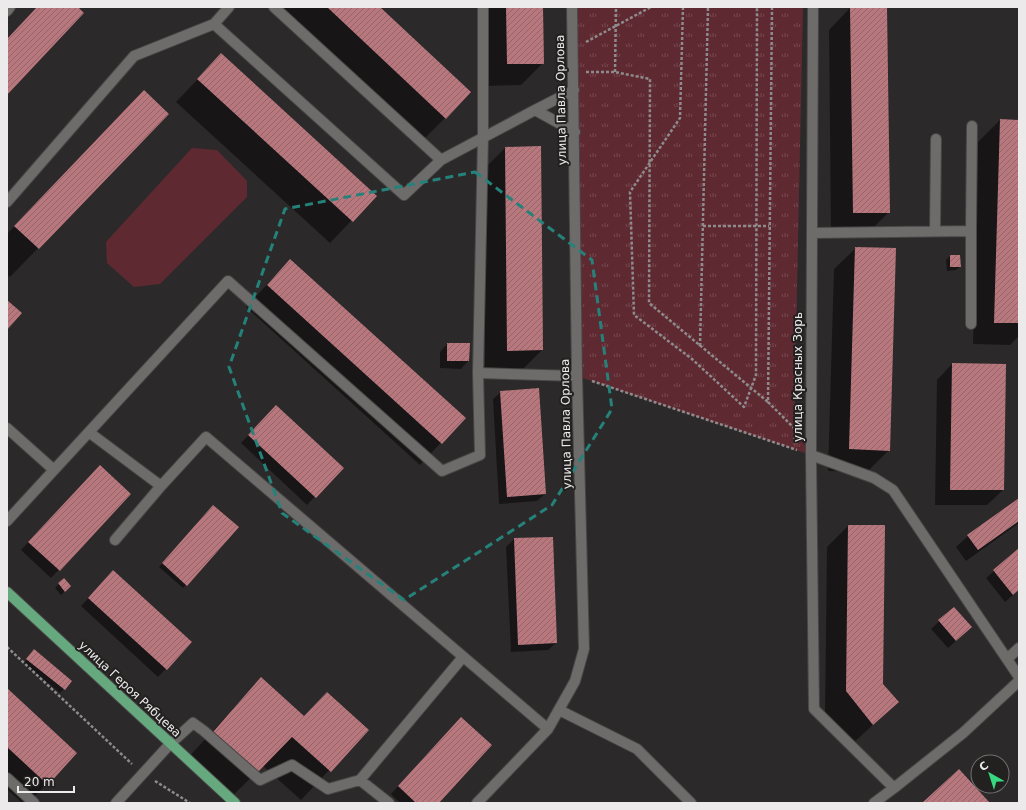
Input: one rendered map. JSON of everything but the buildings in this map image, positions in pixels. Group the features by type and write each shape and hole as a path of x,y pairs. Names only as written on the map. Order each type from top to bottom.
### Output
{"main road":[{"name":"улица Героя Рябцева","path":"7,592 235,803"}],"street":[{"path":"7,11 10,7"},
{"path":"7,202 134,56 214,24 229,7"},
{"path":"274,7 441,160"},
{"path":"7,521 228,281 442,471 480,455 478,373 483,137 483,7"},
{"name":"улица Павла Орлова","path":"477,803 548,729 575,681 584,649 577,376 575,132 572,7"},
{"name":"улица Красных Зорь","path":"813,7 811,455 874,478 894,490 1019,677"},
{"path":"214,24 404,195 441,160 574,90"},
{"path":"535,110 575,132"},
{"path":"971,324 972,126"},
{"path":"935,231 936,139"},
{"path":"812,234 971,231"},
{"path":"478,373 577,376"},
{"path":"7,428 54,470"},
{"path":"90,432 161,486"},
{"path":"115,540 161,486 206,437 548,729"},
{"path":"811,455 814,709 894,788"},
{"path":"1007,659 1019,648"},
{"path":"116,803 142,773 193,723 260,780 292,765 328,789 360,780 463,657"},
{"path":"874,803 963,733 1019,681"},
{"path":"559,710 637,749 691,803"},
{"path":"7,778 34,803"},
{"path":"360,780 389,803"}],"path":[{"path":"615,72 616,7"},
{"path":"573,49 651,7"},
{"path":"683,7 680,118 630,192 634,315 692,359 744,407 756,375 757,7"},
{"path":"700,346 708,7"},
{"path":"768,402 772,7"},
{"path":"574,72 615,72 650,79 649,303 768,402 794,428 795,450"},
{"path":"703,226 770,226"},
{"path":"577,376 811,455"},
{"path":"7,647 142,773 190,803"}],"highlighted area":[{"path":"475,172 592,260 612,409 552,505 404,600 282,513 229,367 285,209"}],"green space":[{"path":"571,7 803,7 794,428 811,455 577,376"},
{"path":"192,148 217,150 247,181 247,197 160,284 134,287 107,263 106,242"}]}
